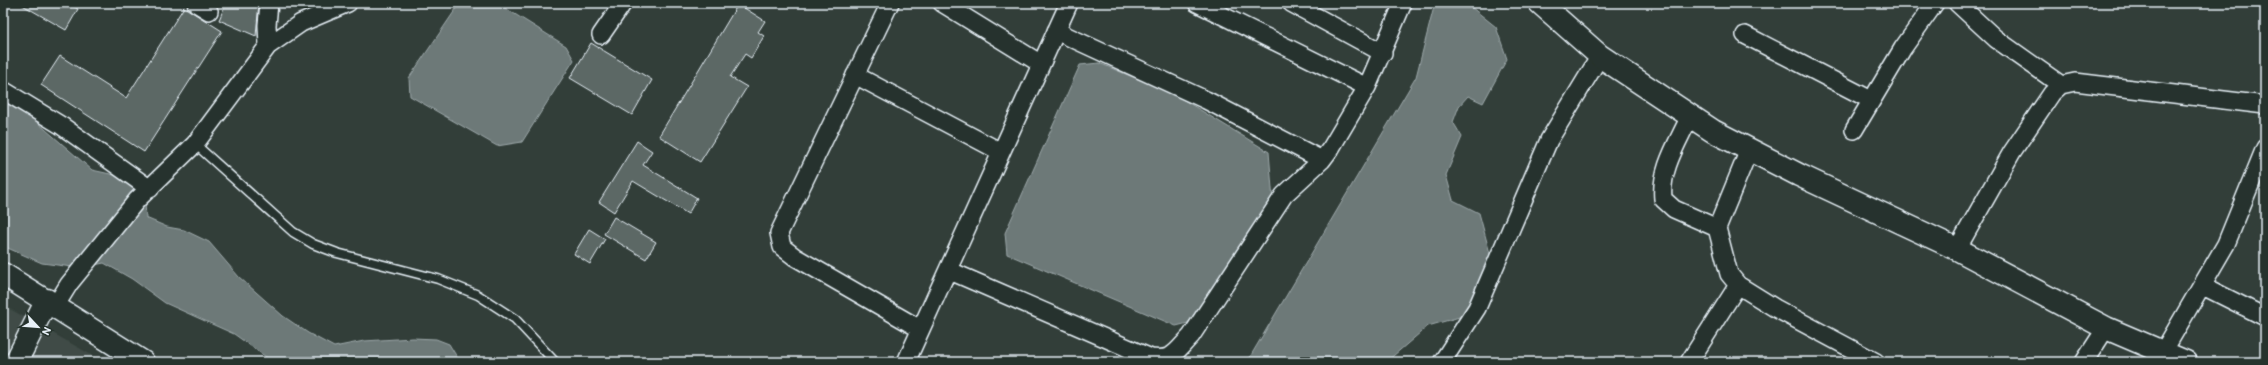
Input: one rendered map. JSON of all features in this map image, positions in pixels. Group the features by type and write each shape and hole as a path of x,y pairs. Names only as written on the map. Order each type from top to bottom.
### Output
{"street":[{"path":"268,46 267,25 269,3"},
{"path":"16,362 51,303 69,284 137,200 195,144 268,46 301,23 348,3"},
{"path":"601,35 622,3"},
{"path":"890,3 779,232 782,247 795,257 920,330"},
{"path":"942,3 1041,64"},
{"path":"906,362 1070,3"},
{"path":"1197,3 1367,88"},
{"path":"1291,3 1383,53"},
{"path":"948,270 1151,358 1164,361 1174,354 1191,336 1284,195 1322,160 1367,88 1403,3"},
{"path":"1540,3 1600,56 1690,118 1749,150 1957,249 2106,328 2186,362"},
{"path":"1854,130 1903,48 1935,3"},
{"path":"1957,3 1996,39 2061,84"},
{"path":"1056,31 1206,100 1322,160"},
{"path":"1745,35 1872,100"},
{"path":"1442,362 1477,308 1549,140 1600,56"},
{"path":"855,75 1001,152"},
{"path":"1957,249 2012,152 2052,93 2061,84 2075,82 2265,105"},
{"path":"3,90 62,126 150,189"},
{"path":"1690,118 1664,173 1662,188 1663,200 1674,209 1717,228"},
{"path":"2163,352 2204,286 2226,244 2265,148"},
{"path":"1749,150 1717,228 1729,274 1738,285 1775,308 1876,362"},
{"path":"3,274 143,362"},
{"path":"1689,362 1738,285"},
{"path":"2204,286 2265,317"},
{"path":"2084,362 2106,328"}],"lane":[{"path":"195,144 293,232 313,244 337,253 438,279 478,295 515,319 555,362"}],"shaded area":[{"path":"460,3 497,3 566,46 574,60 522,142 497,146 410,96 409,78"},
{"path":"1435,3 1466,3 1496,27 1507,59 1483,103 1468,96 1459,106 1453,122 1462,137 1446,175 1453,200 1479,213 1491,257 1463,316 1428,326 1386,362 1247,362 1416,77"},
{"path":"1099,63 1174,94 1269,152 1273,201 1188,323 1176,326 1007,254 1005,233 1080,65"},
{"path":"3,100 30,116 92,170 124,177 140,190 145,203 146,218 167,227 184,230 209,242 239,277 283,316 308,333 334,347 364,341 413,338 436,339 449,344 460,362 273,362 234,334 165,303 132,279 104,263 80,268 42,263 3,246"},
{"path":"3,305 104,362 3,362"}],"building":[{"path":"19,3 67,3 78,9 66,30"},
{"path":"226,3 259,3 256,36 219,20"},
{"path":"738,4 765,21 758,32 764,36 751,58 745,54 730,77 747,87 700,162 659,136"},
{"path":"184,7 222,31 144,152 41,85 60,56 126,98"},
{"path":"591,43 652,80 632,115 570,78"},
{"path":"637,141 652,151 643,165 697,198 688,214 633,181 614,212 599,202"},
{"path":"614,217 656,242 646,259 604,234"},
{"path":"589,229 605,239 590,264 574,254"}]}
